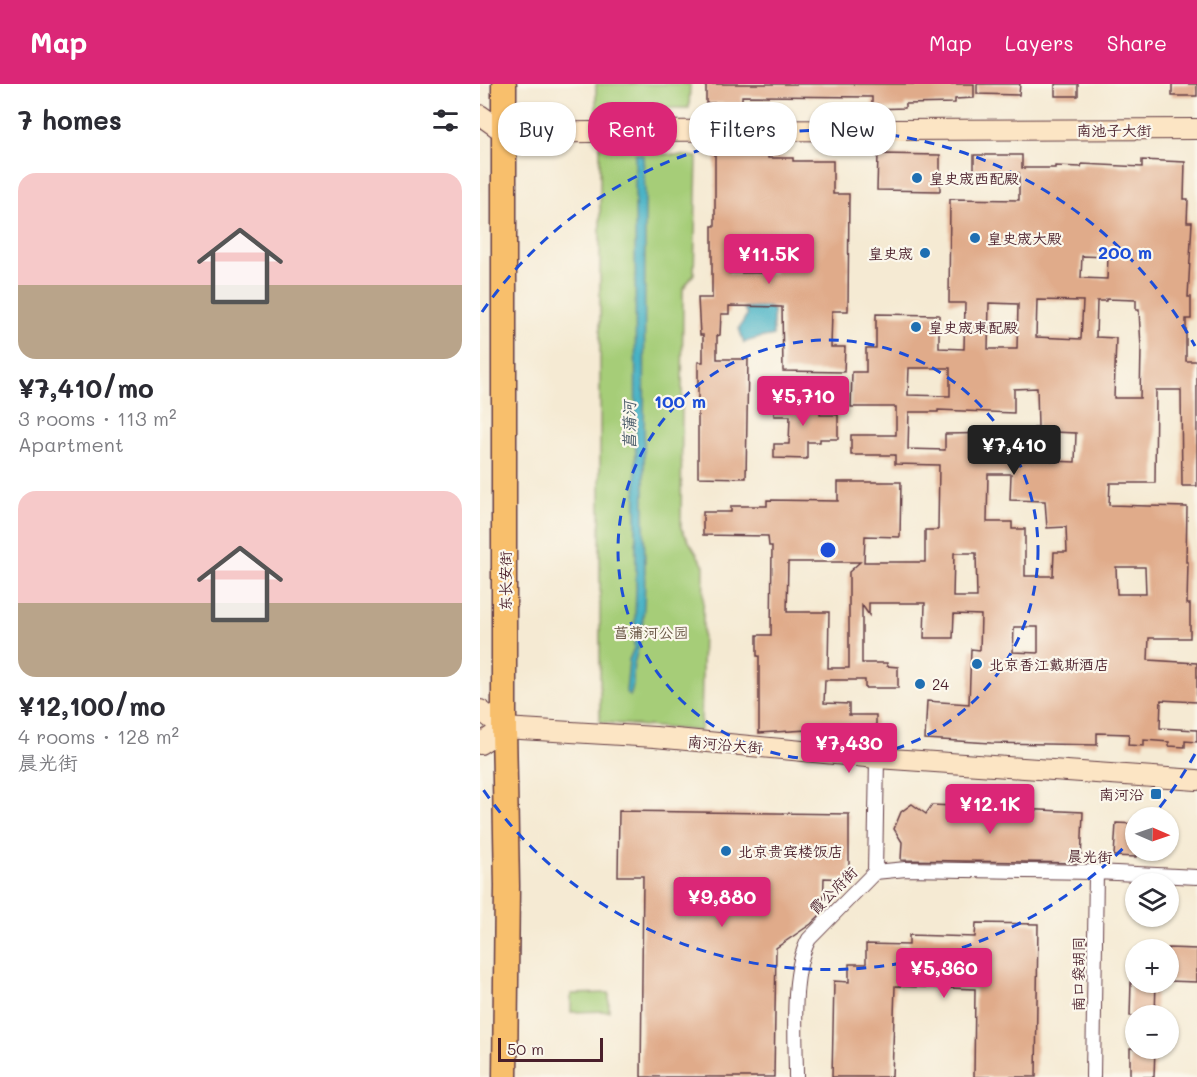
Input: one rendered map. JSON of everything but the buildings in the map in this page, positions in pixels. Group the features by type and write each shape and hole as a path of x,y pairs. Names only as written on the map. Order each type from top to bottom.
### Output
{"highway":[{"name":"东长安街","path":"504,84 504,102"},
{"name":"东长安街","path":"505,156 504,728 507,886 505,1077"}],"street":[{"path":"480,115 498,128"},
{"name":"南池子大街","path":"576,132 1197,129"},
{"path":"480,710 504,728 480,744"},
{"name":"南河沿大街","path":"504,728 656,737 877,758 1197,780"},
{"name":"霞公府街","path":"796,1077 797,974 802,951 808,939 875,872 877,758"},
{"name":"晨光街","path":"875,872 906,869 1096,872 1197,877"},
{"name":"南口袋胡同","path":"1094,1077 1096,872"}],"green space":[{"path":"596,84 690,84 689,108 677,108 677,102 596,102"},
{"name":"菖蒲河公园","path":"600,156 697,157 694,274 683,289 681,528 704,566 701,731 600,722"},
{"path":"609,993 609,1011 571,1012 571,994"}],"water":[{"path":"635,156 643,156 645,191 645,584 642,625 630,696 626,692 629,660 634,648 636,588"},
{"path":"766,306 773,310 773,336 744,343 739,328 747,315 744,308"}],"place":[{"name":"皇史宬西配殿","path":"917,178"},
{"name":"皇史宬大殿","path":"975,238"},
{"name":"皇史宬","path":"925,253"},
{"name":"皇史宬東配殿","path":"916,327"},
{"name":"北京香江戴斯酒店","path":"977,664"},
{"name":"24","path":"920,684"},
{"name":"南河沿","path":"1156,794"},
{"name":"北京贵宾楼饭店","path":"726,851"}],"water label":[{"name":"菖蒲河","path":"628,425"}]}
